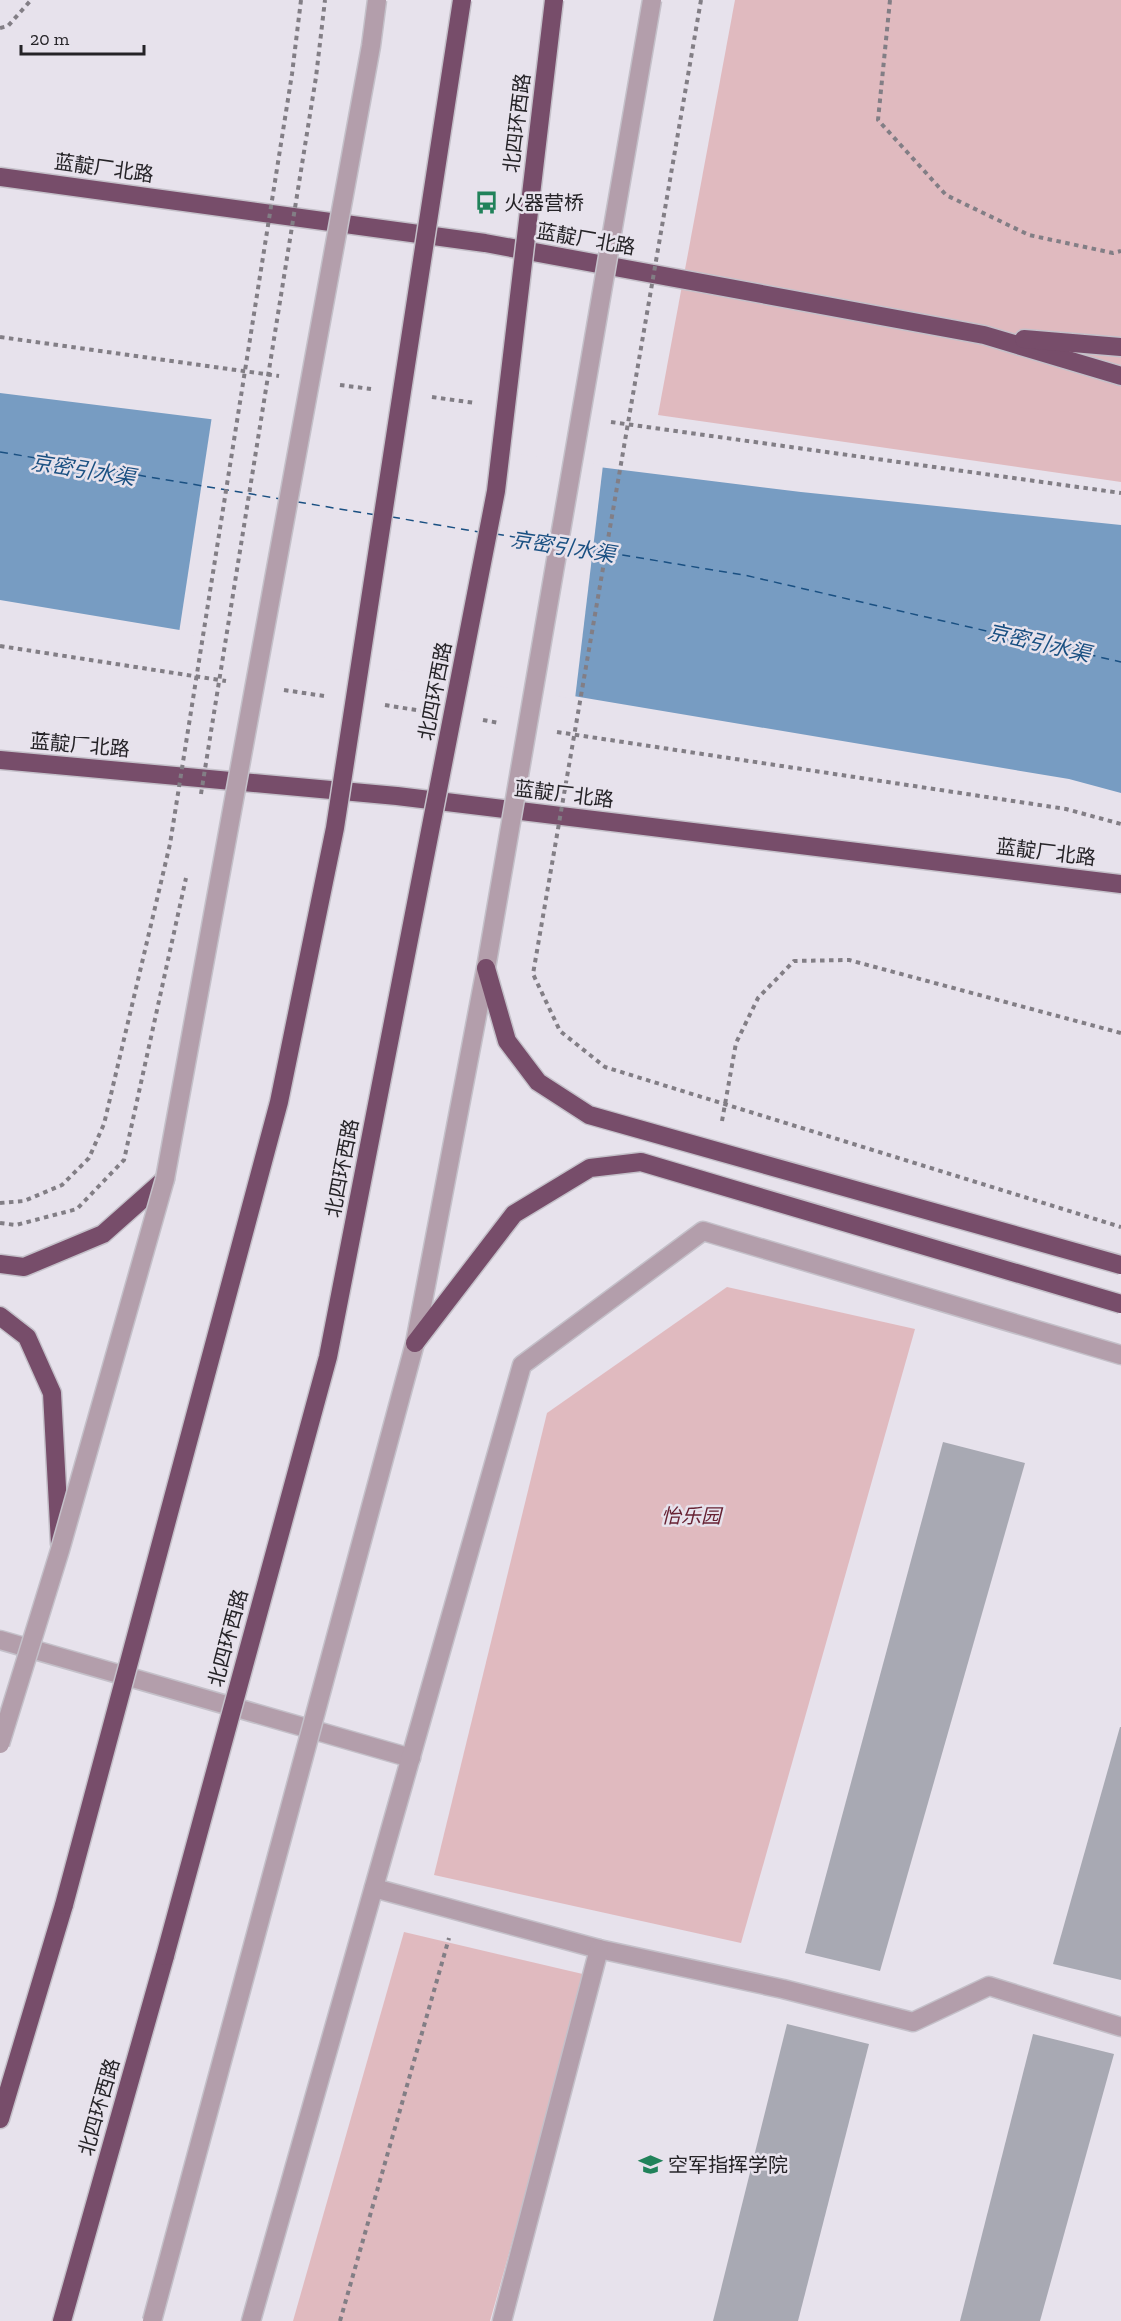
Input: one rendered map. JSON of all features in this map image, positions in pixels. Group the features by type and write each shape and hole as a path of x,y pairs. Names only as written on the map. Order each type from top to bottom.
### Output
{"highway":[{"path":"0,2119 64,1905 281,1090 335,828 462,0"},
{"name":"北四环西路","path":"62,2321 165,1956 330,1346 496,491 554,0"},
{"name":"蓝靛厂北路","path":"0,177 485,243 984,335 1121,376"},
{"path":"984,335 1121,347"},
{"name":"蓝靛厂北路","path":"0,760 397,796 1121,884"},
{"path":"486,968 507,1041 538,1082 589,1115 1121,1265"},
{"path":"415,1343 514,1214 590,1168 641,1162 1121,1304"},
{"path":"0,1264 24,1267 103,1234 165,1179"},
{"path":"0,1316 27,1337 52,1393 60,1550"}],"street":[{"path":"0,1744 60,1550 165,1179 365,81 377,0"},
{"path":"152,2321 415,1343 486,968 652,0"},
{"path":"251,2321 522,1365 703,1231 1121,1355"},
{"path":"0,1640 411,1758"},
{"path":"374,1887 599,1949 783,1989 913,2022 989,1986 1121,2027"},
{"path":"502,2321 599,1949"}],"path":[{"path":"0,28 8,26 31,0"},
{"path":"0,1203 24,1201 62,1185 89,1158 104,1124 170,844 290,86 301,0"},
{"path":"200,801 314,88 325,0"},
{"path":"701,0 533,974 560,1031 605,1067 1121,1227"},
{"path":"890,0 878,120 946,195 1029,235 1113,253 1121,251"},
{"path":"0,646 237,683"},
{"path":"272,688 332,697"},
{"path":"379,704 426,712"},
{"path":"474,719 509,724"},
{"path":"556,732 1066,809 1121,825"},
{"path":"0,1223 16,1225 77,1209 124,1160 187,871"},
{"path":"722,1125 736,1043 758,998 794,961 849,960 1121,1033"},
{"path":"340,2321 457,1910"}],"green space":[{"path":"735,0 1121,0 1121,482 658,415"},
{"name":"怡乐园","path":"727,1287 915,1329 741,1943 434,1875 547,1413"},
{"path":"404,1932 587,1975 490,2321 293,2321"}],"water":[{"name":"京密引水渠","path":"0,393 801,492 1121,525 1121,793 1069,779 0,600"}],"pier":[{"path":"212,416 603,465 575,699 179,633"}],"building":[{"path":"943,1442 1025,1463 880,1971 805,1953"},
{"path":"1121,1727 1121,1980 1053,1964"},
{"path":"787,2024 869,2044 798,2321 713,2321"},
{"path":"1033,2034 1114,2054 1040,2321 960,2321"}],"ferry route":[{"path":"0,452 281,499"},
{"path":"298,502 376,515"},
{"path":"392,517 479,532"},
{"path":"496,534 550,543"},
{"path":"567,546 744,575 1121,662"}],"place":[{"name":"火器营桥","path":"486,203"},
{"name":"空军指挥学院","path":"650,2165"}]}
